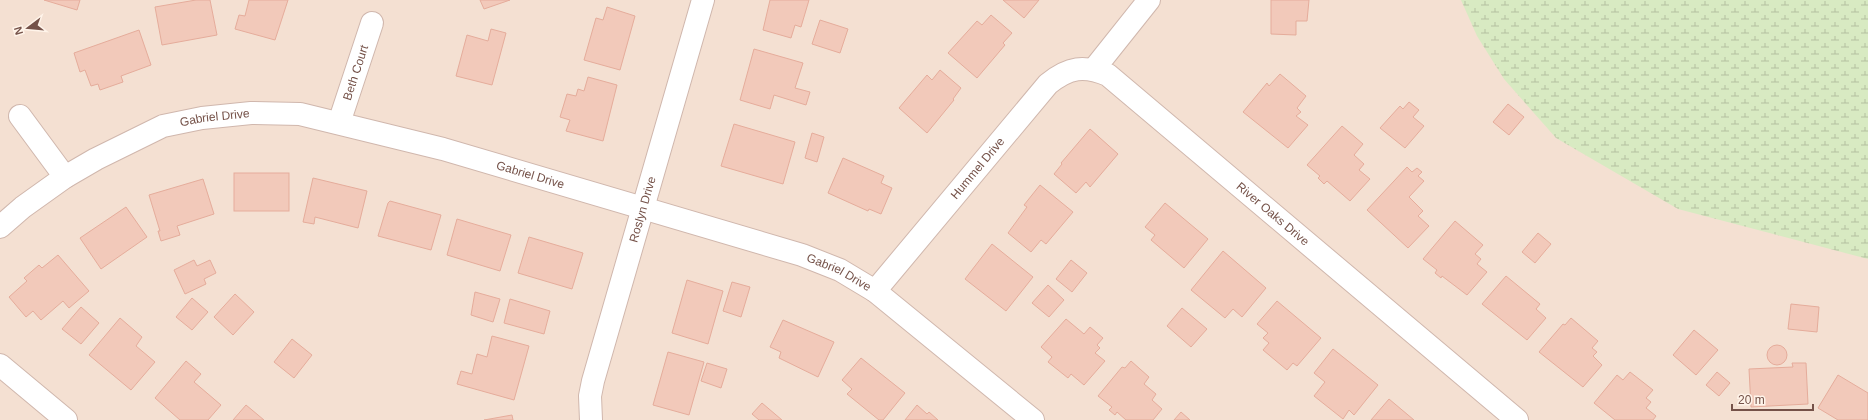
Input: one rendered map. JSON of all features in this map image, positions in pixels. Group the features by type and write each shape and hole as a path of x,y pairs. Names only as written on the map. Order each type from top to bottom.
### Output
{"street":[{"name":"Roslyn Drive","path":"591,420 590,396 593,381 703,0"},
{"path":"1094,69 1149,0"},
{"name":"Beth Court","path":"340,123 372,23"},
{"name":"Hummel Drive","path":"875,291 1048,84 1059,75 1075,69 1094,69"},
{"name":"River Oaks Drive","path":"1094,69 1108,75 1517,420"},
{"name":"Gabriel Drive","path":"0,227 23,207 65,177 96,159 163,126 202,118 251,113 300,114 451,152 802,255 840,270 875,291 1033,420"},
{"path":"20,116 65,177"},
{"path":"0,365 66,420"}],"shaded area":[{"path":"0,0 1535,0 1868,220 1868,420 0,420"}],"green space":[{"path":"1461,0 1868,0 1868,259 1678,209 1556,138 1504,79 1477,36"}],"building":[{"path":"44,0 80,0 77,10"},
{"path":"196,0 210,0 217,35 162,45 155,7"},
{"path":"249,0 288,0 275,40 235,29 239,15 245,16"},
{"path":"480,0 510,0 484,9"},
{"path":"770,0 809,0 801,27 795,25 791,38 763,30"},
{"path":"1003,0 1039,0 1024,18"},
{"path":"1271,0 1309,0 1307,21 1296,21 1296,35 1271,34"},
{"path":"607,7 635,16 620,70 584,60 596,18 603,20"},
{"path":"991,15 1012,33 1003,43 1005,45 977,78 948,53 977,21 982,25"},
{"path":"820,20 848,29 840,53 812,44"},
{"path":"491,29 506,33 492,85 456,76 467,35 488,41"},
{"path":"139,30 151,65 121,76 123,82 100,90 98,84 91,86 85,70 80,72 74,53"},
{"path":"754,49 803,63 795,88 810,92 806,105 774,95 770,109 740,100"},
{"path":"940,70 961,88 953,99 954,100 927,133 899,108 927,75 932,80"},
{"path":"1280,74 1306,96 1297,108 1301,112 1296,116 1308,125 1288,148 1243,112 1267,83 1269,86"},
{"path":"588,77 617,85 603,141 566,131 570,120 560,117 567,94 576,96 578,89 584,91"},
{"path":"1409,102 1419,110 1413,117 1424,126 1405,148 1380,128 1400,106 1403,109"},
{"path":"1508,104 1524,117 1509,135 1493,122"},
{"path":"734,124 795,142 783,184 721,166"},
{"path":"1342,126 1363,144 1354,155 1364,164 1359,170 1370,179 1350,201 1327,181 1324,184 1318,178 1320,176 1307,165"},
{"path":"1090,129 1118,154 1090,187 1086,182 1076,193 1054,174 1062,164 1061,163"},
{"path":"812,133 824,137 817,162 805,158"},
{"path":"843,158 884,176 881,183 892,188 881,214 869,209 868,211 828,193"},
{"path":"1407,167 1412,172 1417,168 1422,172 1418,176 1424,181 1409,197 1423,211 1418,216 1429,226 1408,248 1367,210"},
{"path":"234,173 289,173 289,211 234,211"},
{"path":"313,178 367,191 358,228 315,217 314,224 303,222"},
{"path":"203,179 214,214 177,226 180,235 161,241 158,231 160,231 149,195"},
{"path":"1040,185 1073,212 1046,244 1041,240 1031,252 1008,233 1027,207 1024,205"},
{"path":"390,201 441,215 431,250 378,236 388,203"},
{"path":"1165,203 1208,239 1184,268 1151,240 1155,235 1145,227"},
{"path":"126,207 147,237 101,269 80,238"},
{"path":"457,219 511,235 500,271 447,255"},
{"path":"1455,221 1483,245 1475,254 1481,259 1477,264 1487,272 1467,295 1442,276 1441,278 1435,273 1437,270 1423,259"},
{"path":"1538,233 1551,244 1535,263 1522,252"},
{"path":"529,237 583,253 572,289 518,273"},
{"path":"992,244 1033,277 1006,311 965,279"},
{"path":"1223,251 1266,288 1242,317 1233,309 1225,318 1191,290"},
{"path":"58,255 89,291 69,308 63,301 41,320 33,311 26,317 9,297 27,281 24,278 39,265 42,268"},
{"path":"194,260 197,266 210,260 216,273 204,279 206,284 185,294 174,270"},
{"path":"1071,260 1087,273 1072,292 1056,279"},
{"path":"1506,276 1540,304 1536,309 1546,318 1527,340 1482,304"},
{"path":"687,280 723,291 708,344 672,333"},
{"path":"732,282 750,287 741,317 723,311"},
{"path":"1048,285 1064,300 1049,317 1032,303"},
{"path":"475,292 500,299 493,322 471,315"},
{"path":"235,294 254,312 233,335 214,317"},
{"path":"192,298 208,312 192,330 176,317"},
{"path":"510,299 550,311 544,334 504,323"},
{"path":"1277,301 1321,338 1297,366 1293,363 1287,370 1263,350 1269,343 1263,338 1268,333 1257,324"},
{"path":"1791,304 1819,307 1817,332 1788,329"},
{"path":"81,307 99,323 81,344 62,329"},
{"path":"1182,308 1207,329 1191,347 1167,326"},
{"path":"120,318 142,337 136,346 155,362 131,390 89,355"},
{"path":"1571,318 1598,341 1592,348 1597,352 1593,356 1602,365 1583,387 1539,352 1563,324 1565,325"},
{"path":"1066,319 1084,334 1090,327 1103,338 1097,345 1100,348 1095,353 1105,361 1084,385 1071,374 1068,378 1048,362 1052,357 1041,347"},
{"path":"783,320 834,342 818,377 779,358 781,352 770,347"},
{"path":"1694,330 1718,350 1696,375 1673,355"},
{"path":"492,336 529,346 514,400 457,384 461,371 472,374 477,354 487,357"},
{"path":"292,339 312,355 294,378 274,362"},
{"path":"1777,345 1784,348 1787,355 1784,362 1777,365 1770,362 1767,355 1770,348"},
{"path":"1333,349 1378,385 1354,415 1349,410 1343,419 1314,396 1325,382 1314,373"},
{"path":"668,352 704,362 689,415 653,405"},
{"path":"861,358 905,393 883,420 879,420 847,394 852,389 842,380"},
{"path":"186,361 201,374 194,382 221,405 208,420 180,420 155,398"},
{"path":"1131,361 1149,377 1144,384 1156,394 1152,400 1162,409 1153,420 1126,420 1117,412 1115,415 1109,410 1112,407 1098,396 1122,367 1125,368"},
{"path":"707,363 727,369 721,388 701,381"},
{"path":"1792,363 1806,363 1808,404 1751,407 1749,369 1793,367"},
{"path":"1630,372 1653,390 1646,398 1651,402 1646,408 1656,416 1653,420 1615,420 1594,403 1617,375 1623,380"},
{"path":"1717,372 1730,383 1719,396 1706,385"},
{"path":"1838,375 1868,393 1868,420 1838,420 1818,408"},
{"path":"1389,399 1414,420 1371,420"},
{"path":"762,403 782,420 759,420 752,414"},
{"path":"246,405 264,420 233,420"},
{"path":"917,405 927,414 929,412 938,420 905,420"},
{"path":"1181,412 1190,420 1174,420"},
{"path":"512,415 513,420 484,420"}]}
